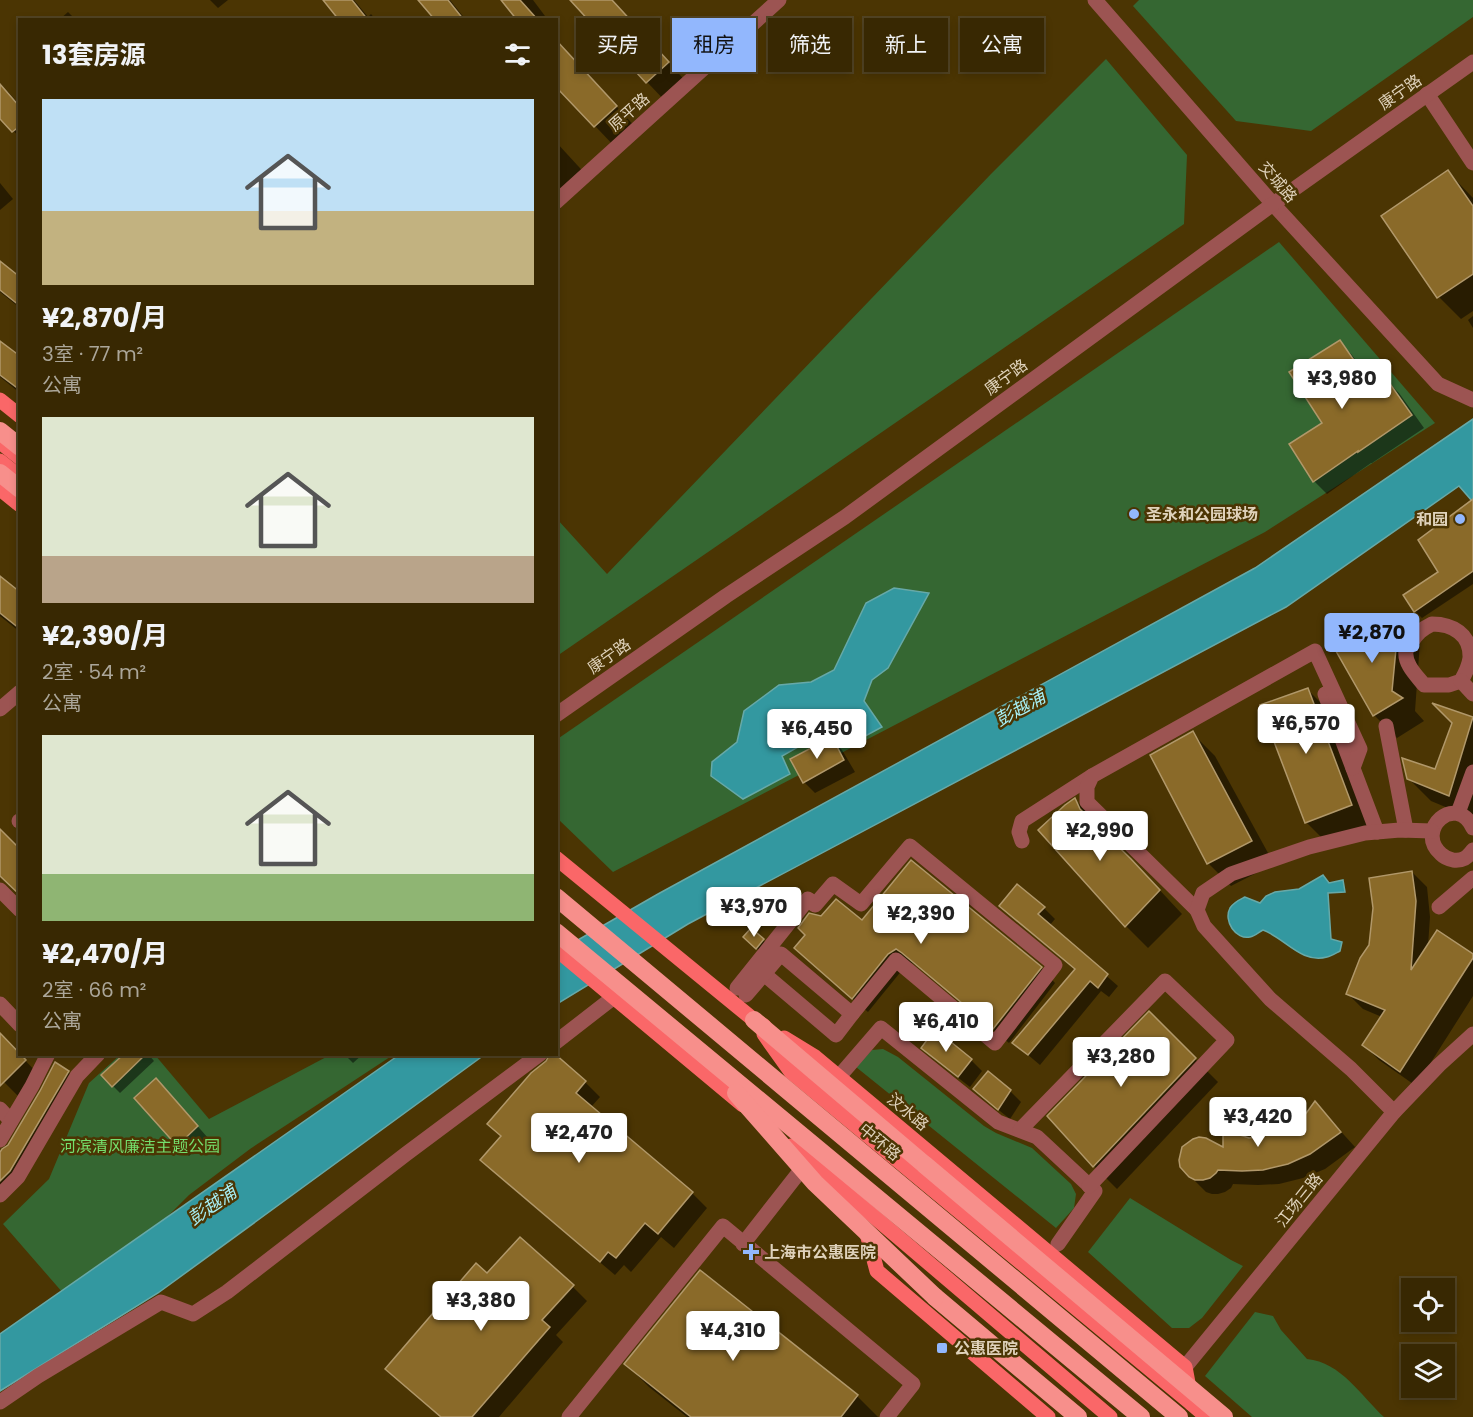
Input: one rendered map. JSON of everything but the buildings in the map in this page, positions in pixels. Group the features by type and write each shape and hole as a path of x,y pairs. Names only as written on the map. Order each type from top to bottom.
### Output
{"highway":[{"path":"0,431 18,445"},
{"path":"0,473 18,487"},
{"name":"中环路","path":"558,911 1179,1417"},
{"path":"558,934 1141,1417"},
{"path":"754,1020 924,1173 1224,1417"},
{"path":"700,1051 815,1183 935,1296 1078,1417"}],"main road":[{"path":"0,400 18,414"},
{"path":"0,442 18,456"},
{"path":"0,461 18,475"},
{"path":"0,489 18,503"},
{"name":"汶水路","path":"558,860 754,1020 815,1057 1185,1367"},
{"path":"558,911 752,1086 1146,1417"},
{"path":"558,951 1110,1417"},
{"path":"639,984 864,1165 1168,1417"},
{"path":"709,1077 752,1086"},
{"path":"864,1165 924,1173 1207,1417"},
{"path":"858,1204 877,1271 1048,1417"},
{"path":"1185,1367 1192,1404"}],"street":[{"name":"原平路","path":"558,200 779,0"},
{"name":"交城路","path":"1095,0 1273,204 1438,384 1473,400"},
{"name":"康宁路","path":"558,714 726,596 845,517 1273,204 1473,62"},
{"path":"1427,94 1473,163"},
{"path":"1432,624 1444,624 1454,628 1464,637 1470,660 1461,681 1449,685 1424,685 1415,674 1406,652 1419,630 1432,624"},
{"path":"1022,841 1019,832 1022,821 1092,776 1315,651 1360,749 1353,768"},
{"path":"1461,681 1473,694"},
{"path":"1322,686 1377,832"},
{"path":"0,710 18,694"},
{"path":"1386,726 1406,830"},
{"path":"1458,813 1473,772"},
{"path":"1092,776 1086,787 1087,802 1197,910 1204,926 1270,999 1351,1069 1394,1112"},
{"path":"1471,857 1460,861 1448,859 1438,851 1433,843 1432,831 1443,816 1450,813 1458,813 1469,820 1473,828"},
{"path":"1197,910 1203,893 1231,874 1309,847 1365,833 1432,831"},
{"path":"764,974 836,1035 897,960 995,1043 1055,965 910,846 861,904 833,884 815,905 808,899 741,991 764,974 781,954 852,1014"},
{"path":"1439,907 1473,878"},
{"path":"0,890 18,904"},
{"path":"1020,1130 1165,981 1227,1040 1089,1186"},
{"path":"558,1040 614,997"},
{"path":"0,1004 18,1023"},
{"path":"843,1072 881,1028 998,1122 1037,1137 1095,1191 1058,1244"},
{"name":"江场三路","path":"1185,1367 1394,1112 1439,1065 1473,1034"},
{"path":"0,1140 32,1086 47,1056"},
{"path":"0,1402 38,1376 161,1302 193,1314 227,1292 537,1056"},
{"path":"0,1195 18,1177 88,1057"},
{"path":"0,1109 11,1121"},
{"path":"743,1244 808,1161"},
{"path":"569,1417 723,1226 913,1384 887,1417"}],"green space":[{"path":"1139,0 1473,0 1473,17 1311,131 1236,121 1133,6"},
{"path":"1106,59 1187,155 1184,224 558,655 558,520 607,574 991,174"},
{"path":"1279,242 1435,423 1265,532 613,872 558,819 558,739"},
{"path":"883,1049 898,1057 984,1126 1032,1148 1071,1184 1076,1194 1074,1208 1056,1228 856,1067 872,1050"},
{"name":"河滨清风廉洁主题公园","path":"119,1056 156,1056 209,1119 328,1056 391,1056 250,1149 189,1195 140,1244 63,1293 3,1224 49,1179 89,1083"},
{"path":"1130,1198 1243,1266 1202,1318 1189,1328 1172,1328 1088,1252"},
{"path":"1255,1312 1273,1316 1281,1330 1307,1359 1319,1361 1340,1373 1384,1417 1252,1417 1205,1376"}],"water":[{"name":"彭越浦","path":"1473,419 1473,502 1459,486 1286,607 688,924 558,1003 558,951 658,894 1255,568"},
{"path":"894,588 929,593 888,668 872,680 864,701 882,727 845,747 833,727 782,756 790,774 743,799 711,776 712,762 737,742 744,711 779,685 811,682 834,670 866,603"},
{"path":"1323,875 1329,883 1343,880 1345,892 1328,893 1331,939 1342,942 1340,951 1327,957 1309,957 1263,930 1245,937 1240,936 1232,928 1228,913 1239,900 1245,897 1260,903 1266,896 1275,892 1299,889"},
{"name":"彭越浦","path":"398,1056 483,1056 158,1293 0,1391 0,1334"}],"place":[{"name":"圣永和公园球场","path":"1134,514"},
{"name":"和园","path":"1460,519"},
{"name":"上海市公惠医院","path":"751,1252"},
{"name":"公惠医院","path":"942,1348"}]}
